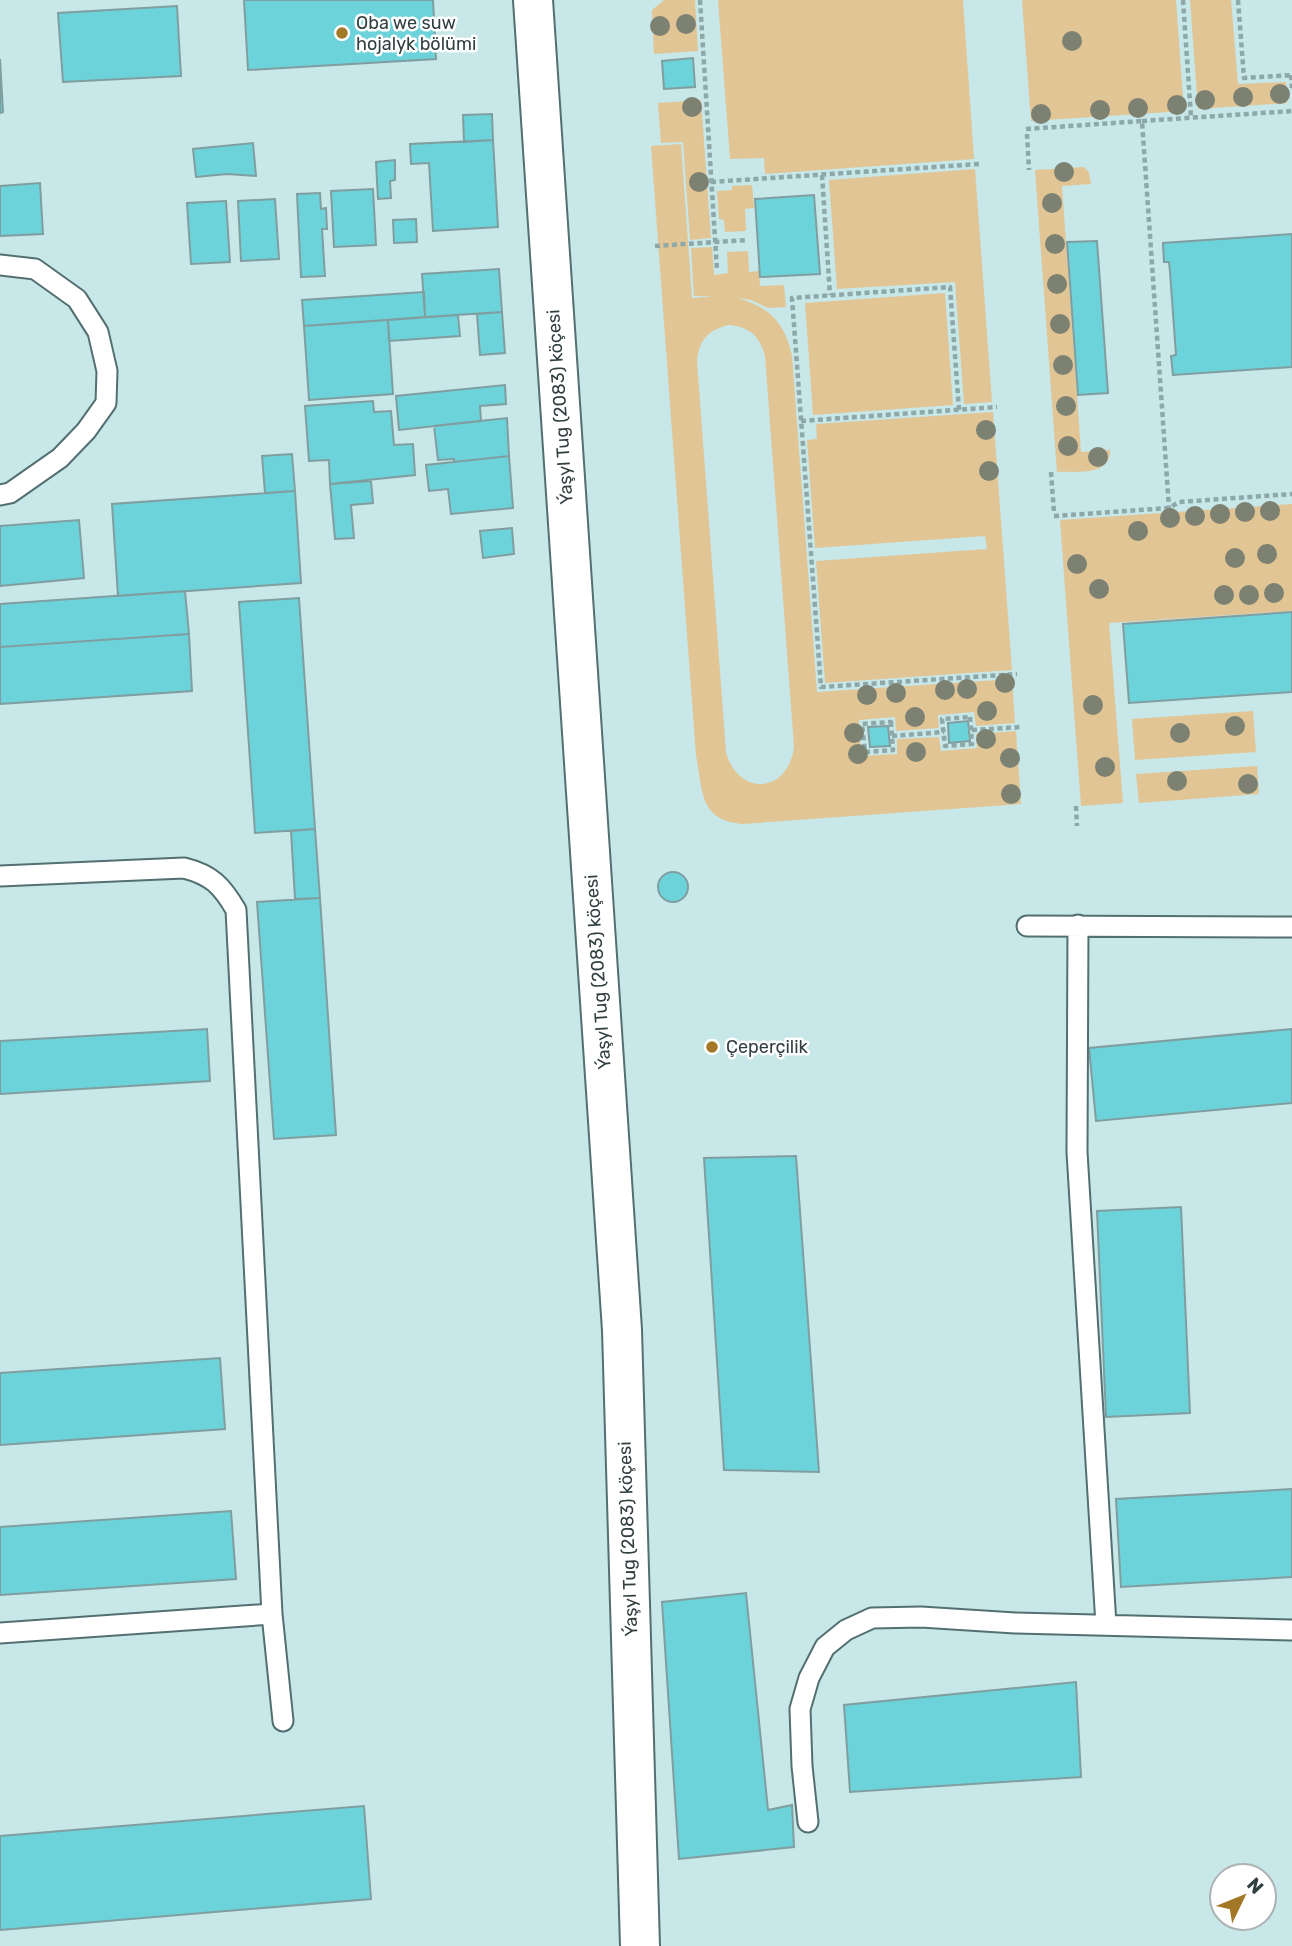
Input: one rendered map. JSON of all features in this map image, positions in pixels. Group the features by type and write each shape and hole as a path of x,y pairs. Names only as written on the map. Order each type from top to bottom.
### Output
{"street":[{"name":"Ýaşyl Tug (2083) köçesi","path":"533,0 622,1330 640,1946"}],"lane":[{"path":"0,265 35,269 77,299 99,332 107,371 106,403 86,431 60,458 10,493 0,495"},
{"path":"0,876 184,868 202,873 223,888 236,910 272,1614 283,1721"},
{"path":"1079,925 1077,1152 1107,1625"},
{"path":"1027,926 1292,927"},
{"path":"0,1633 272,1614"},
{"path":"808,1822 800,1709 809,1678 825,1647 846,1630 872,1618 921,1617 1015,1623 1292,1630"}],"path":[{"path":"700,0 717,270"},
{"path":"1183,0 1191,117"},
{"path":"1238,0 1244,78 1292,75 1292,88"},
{"path":"1029,170 1026,131 1292,111"},
{"path":"1142,121 1169,508"},
{"path":"711,182 979,164"},
{"path":"822,175 831,295"},
{"path":"655,246 747,240"},
{"path":"959,410 950,287 792,298 821,687 1017,674"},
{"path":"802,421 997,407"},
{"path":"1051,471 1054,514 1169,508 1179,502 1292,494"},
{"path":"970,717 972,730 972,744 945,746 942,719 970,717"},
{"path":"891,722 892,736 893,750 864,752 862,724 891,722"},
{"path":"972,730 1021,727"},
{"path":"892,736 944,732"},
{"path":"1076,806 1077,826"}],"shaded area":[{"path":"664,0 695,0 698,51 654,54 652,10"},
{"path":"718,0 963,0 974,159 765,174 764,158 730,159"},
{"path":"1022,0 1176,0 1184,111 1031,121"},
{"path":"1190,0 1231,0 1238,84 1286,82 1287,103 1198,109"},
{"path":"701,100 711,238 690,240 683,142 661,143 658,103"},
{"path":"681,144 692,298 714,296 694,296 691,248 712,247 714,275 728,273 727,252 748,251 749,272 759,271 760,286 784,285 786,307 768,308 751,300 738,298 759,306 774,318 785,333 792,355 817,692 1012,679 1015,723 976,726 974,712 938,715 939,728 896,731 895,717 859,720 861,756 897,754 897,739 939,737 941,751 977,748 976,734 1016,731 1021,804 742,824 717,816 705,801 696,756 651,146","holes":["729,325 748,330 757,338 765,356 794,747 790,763 783,774 762,784 751,783 741,777 732,767 726,752 697,361 702,342 710,333"]},
{"path":"1084,167 1089,172 1091,184 1062,186 1081,452 1110,450 1109,459 1098,469 1057,472 1035,170"},
{"path":"975,169 992,402 964,404 955,282 837,289 829,180"},
{"path":"752,185 754,208 745,209 746,231 725,232 724,220 719,219 717,191 732,190 732,186"},
{"path":"945,293 953,405 813,415 805,303"},
{"path":"993,412 1012,670 825,683 816,561 987,549 985,536 815,548 807,440 817,439 816,424"},
{"path":"1292,504 1292,611 1109,623 1123,803 1081,806 1060,520"},
{"path":"1253,711 1256,752 1135,760 1132,719"},
{"path":"1257,766 1259,794 1139,803 1136,774"}],"building":[{"path":"244,0 433,0 436,59 248,70"},
{"path":"177,6 181,76 63,82 58,13"},
{"path":"693,58 695,87 664,89 662,61"},
{"path":"0,59 3,112 0,113"},
{"path":"492,114 493,140 464,142 463,115"},
{"path":"493,140 498,227 433,231 429,163 411,164 410,144"},
{"path":"253,143 256,176 227,174 196,177 193,149"},
{"path":"395,160 395,180 390,181 391,198 378,199 376,162"},
{"path":"40,183 43,234 0,236 0,186"},
{"path":"373,189 376,245 334,247 331,191"},
{"path":"320,193 321,209 326,208 327,229 322,229 325,276 301,277 297,194"},
{"path":"814,195 820,274 760,277 755,199"},
{"path":"275,199 279,259 241,261 238,201"},
{"path":"226,201 230,262 191,264 187,203"},
{"path":"416,219 417,242 394,243 393,220"},
{"path":"1292,234 1292,367 1173,375 1171,356 1176,355 1170,272 1169,262 1164,262 1163,243"},
{"path":"1097,241 1108,393 1078,395 1067,242"},
{"path":"499,269 502,312 425,317 422,274"},
{"path":"424,292 425,317 304,326 302,300"},
{"path":"502,312 505,353 480,355 477,314"},
{"path":"458,315 460,336 389,341 388,320"},
{"path":"388,320 393,394 309,400 304,326"},
{"path":"505,385 506,404 480,406 481,421 399,430 396,396"},
{"path":"373,401 374,412 391,411 394,445 413,444 415,475 330,484 329,460 309,461 305,406"},
{"path":"507,418 509,456 454,462 454,459 438,460 434,426"},
{"path":"292,454 295,491 265,493 262,456"},
{"path":"509,456 513,508 451,514 448,489 429,491 426,465"},
{"path":"371,481 373,503 351,505 354,538 335,539 330,484"},
{"path":"295,491 301,583 118,596 112,504"},
{"path":"79,520 84,578 0,586 0,526"},
{"path":"512,528 514,554 483,558 480,531"},
{"path":"185,591 189,634 0,647 0,604"},
{"path":"299,598 315,829 255,833 239,602"},
{"path":"1292,612 1292,692 1129,703 1123,624"},
{"path":"189,634 192,691 0,704 0,647"},
{"path":"968,721 970,741 949,743 948,723"},
{"path":"888,726 890,746 870,747 868,727"},
{"path":"315,829 320,898 295,899 291,831"},
{"path":"673,872 679,873 687,881 687,893 679,901 673,902 667,901 659,893 658,887 659,881 667,873"},
{"path":"320,898 336,1135 274,1139 257,902"},
{"path":"207,1029 210,1081 0,1094 0,1041"},
{"path":"1292,1029 1292,1103 1096,1121 1089,1048"},
{"path":"796,1156 819,1472 724,1470 704,1158"},
{"path":"1181,1207 1190,1413 1106,1417 1097,1211"},
{"path":"220,1358 225,1429 0,1445 0,1373"},
{"path":"1292,1489 1292,1577 1121,1587 1116,1499"},
{"path":"231,1511 236,1579 0,1595 0,1527"},
{"path":"746,1593 768,1810 792,1805 794,1847 679,1859 662,1602"},
{"path":"1076,1682 1081,1777 850,1792 844,1705"},
{"path":"364,1806 371,1899 0,1930 0,1836"}],"place":[{"name":"Oba we suw hojalyk bölümi","path":"342,33"},
{"name":"Çeperçilik","path":"712,1047"}]}
